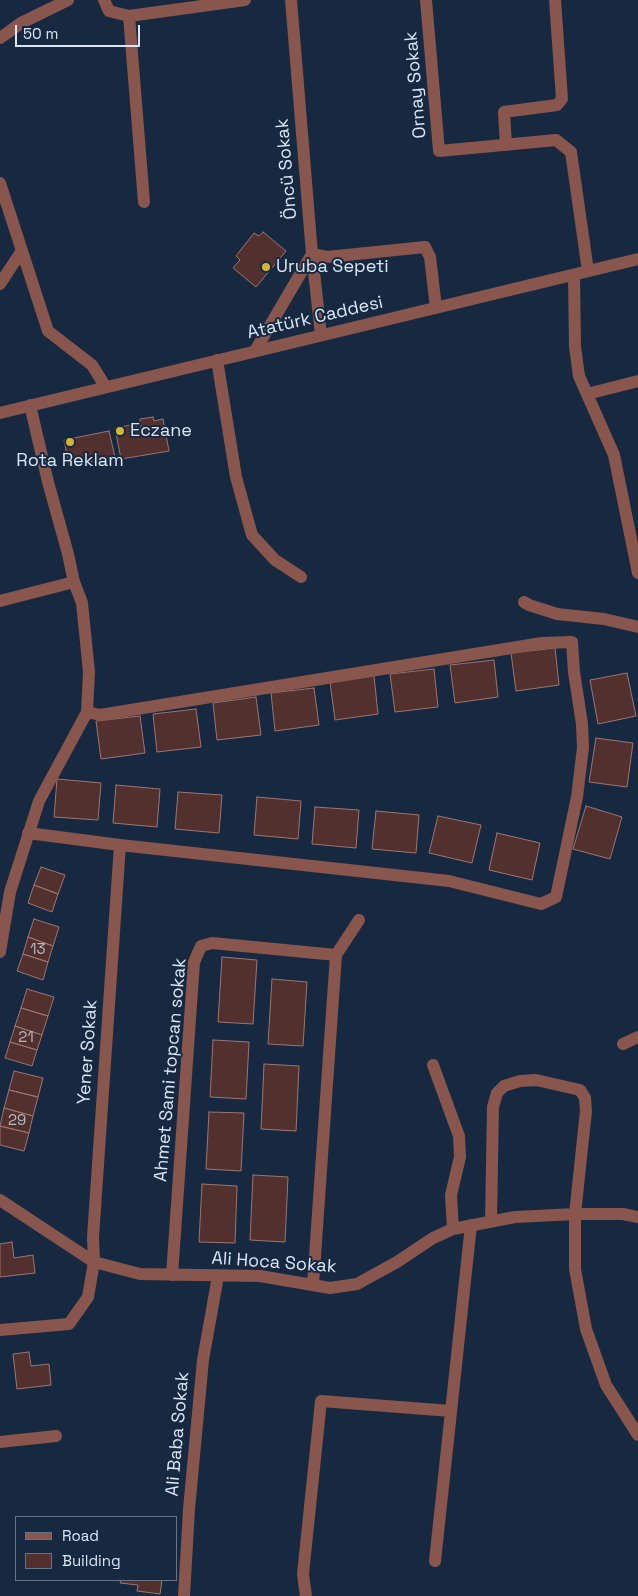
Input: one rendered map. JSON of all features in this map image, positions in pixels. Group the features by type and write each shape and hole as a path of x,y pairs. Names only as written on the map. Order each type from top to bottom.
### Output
{"street":[{"path":"0,38 21,23 68,0"},
{"path":"104,0 109,11 130,16 245,0"},
{"name":"Öncü Sokak","path":"291,0 312,254 322,335"},
{"name":"Ornay Sokak","path":"426,0 439,151 556,140 571,152 588,271"},
{"path":"506,145 504,112 558,105 562,98 555,0"},
{"path":"130,16 144,202"},
{"path":"0,184 48,330 92,365 105,386"},
{"path":"255,350 312,254 327,257 425,247 430,257 436,308"},
{"path":"0,284 22,252"},
{"name":"Atatürk Caddesi","path":"0,413 105,386 638,259"},
{"path":"574,275 575,347 579,376 614,455 638,573"},
{"path":"216,360 236,477 252,534 275,560 301,578"},
{"path":"587,394 638,381"},
{"path":"0,952 10,892 39,801 87,712 89,672 82,602 74,582 30,405"},
{"path":"0,601 74,582"},
{"path":"524,602 557,614 604,619 638,627"},
{"path":"28,832 120,845 449,881 540,904 556,897 577,797 583,748 572,642 542,643 100,715 87,712"},
{"name":"Yener Sokak","path":"0,1330 69,1324 88,1297 94,1262 93,1237 120,845"},
{"path":"313,1285 336,955 358,920"},
{"name":"Ahmet Sami topcan sokak","path":"172,1275 194,962 201,946 212,943 336,955"},
{"path":"623,1044 638,1038"},
{"path":"433,1065 459,1136 460,1157 451,1195 453,1229"},
{"path":"491,1221 494,1107 497,1093 504,1086 520,1081 536,1080 580,1090 585,1098 586,1110 575,1214 575,1268 586,1329 606,1385 638,1435"},
{"name":"Ali Hoca Sokak","path":"0,1200 94,1262 140,1274 260,1276 330,1288 357,1284 397,1262 433,1238 453,1229 515,1216 623,1214 638,1217"},
{"path":"435,1561 471,1225"},
{"name":"Ali Baba Sokak","path":"184,1596 189,1509 203,1360 218,1276"},
{"path":"306,1596 303,1574 321,1401 451,1411"},
{"path":"0,1442 56,1436"}],"building":[{"path":"263,232 286,251 256,287 233,268 240,260 236,256 254,233 259,236"},
{"path":"153,417 154,421 163,419 169,451 121,459 115,428 136,424 137,428 141,428 140,419"},
{"path":"109,431 115,457 69,466 64,440"},
{"path":"555,648 559,685 516,691 511,653"},
{"path":"494,660 498,697 455,703 450,665"},
{"path":"434,669 438,707 395,712 390,674"},
{"path":"627,673 636,716 598,724 590,680"},
{"path":"374,676 378,714 335,720 330,682"},
{"path":"314,688 319,725 275,731 271,693"},
{"path":"256,697 261,735 217,740 213,703"},
{"path":"196,709 201,747 157,752 153,714"},
{"path":"140,716 145,753 101,759 96,721"},
{"path":"596,738 633,743 627,787 589,782"},
{"path":"57,779 101,783 98,820 54,817"},
{"path":"116,785 160,789 157,827 113,823"},
{"path":"178,792 222,795 219,833 175,829"},
{"path":"257,797 301,801 298,839 254,835"},
{"path":"586,806 622,817 610,859 573,849"},
{"path":"315,807 359,810 356,848 312,844"},
{"path":"376,811 419,815 416,853 372,849"},
{"path":"438,816 481,825 472,863 429,853"},
{"path":"497,833 540,843 532,880 489,870"},
{"path":"41,867 65,875 58,894 34,885"},
{"path":"34,885 58,894 52,912 28,903"},
{"path":"34,919 59,927 53,946 28,937"},
{"path":"28,937 53,946 48,962 23,954"},
{"path":"23,954 48,962 43,980 17,971"},
{"path":"222,957 257,960 253,1024 218,1022"},
{"path":"272,979 307,982 303,1046 268,1044"},
{"path":"27,989 54,997 48,1016 21,1008"},
{"path":"21,1008 48,1016 42,1035 15,1026"},
{"path":"15,1026 42,1035 37,1050 10,1042"},
{"path":"213,1040 249,1042 246,1099 210,1097"},
{"path":"10,1042 37,1050 32,1066 5,1058"},
{"path":"264,1064 299,1066 296,1131 261,1129"},
{"path":"14,1071 43,1078 38,1097 9,1090"},
{"path":"9,1090 38,1097 33,1116 4,1108"},
{"path":"4,1108 33,1116 29,1133 0,1126"},
{"path":"209,1112 244,1113 241,1171 206,1169"},
{"path":"0,1126 29,1133 24,1151 0,1145"},
{"path":"253,1175 288,1177 285,1242 250,1240"},
{"path":"202,1184 237,1186 235,1243 199,1242"},
{"path":"12,1242 14,1258 33,1255 35,1273 0,1277 0,1244"},
{"path":"29,1352 31,1366 49,1364 51,1385 17,1389 13,1354"},
{"path":"121,1581 162,1581 160,1594 137,1591 138,1585 120,1583"}],"place":[{"name":"Uruba Sepeti","path":"266,267"},
{"name":"Eczane","path":"120,431"},
{"name":"Rota Reklam","path":"70,442"}]}
